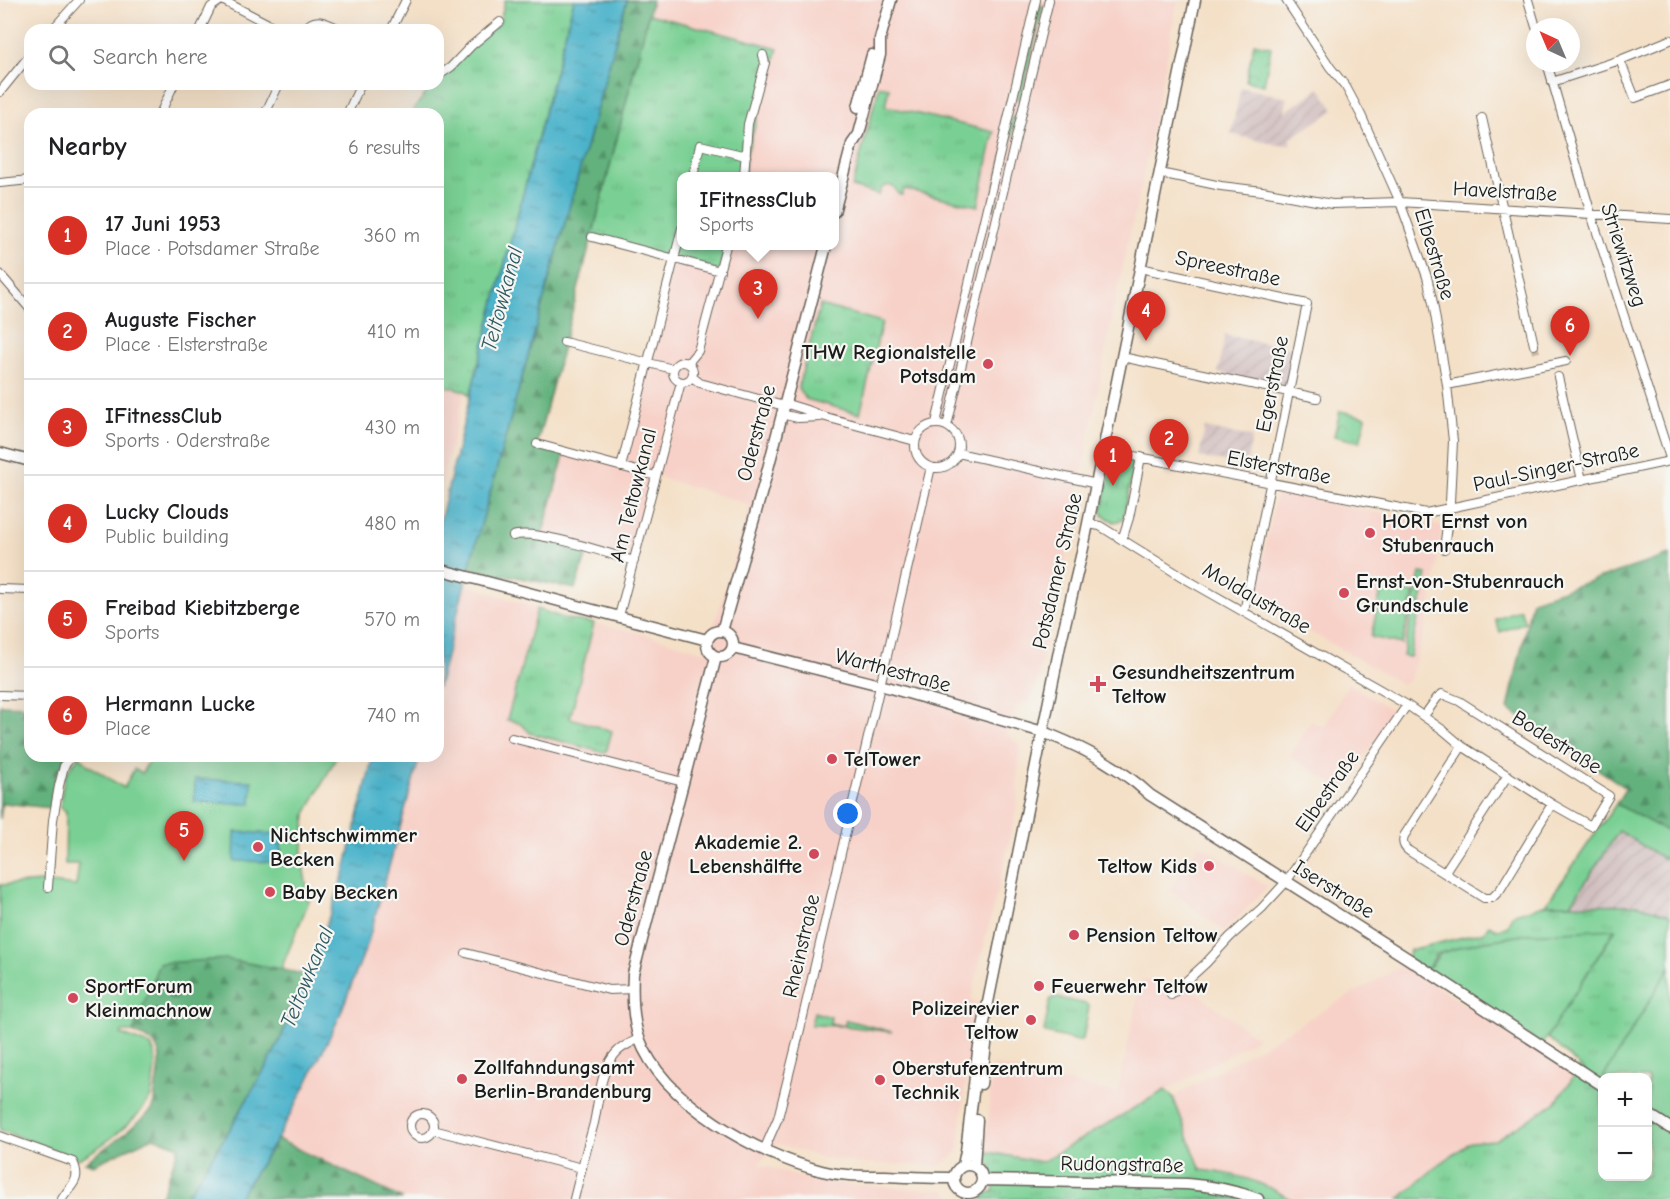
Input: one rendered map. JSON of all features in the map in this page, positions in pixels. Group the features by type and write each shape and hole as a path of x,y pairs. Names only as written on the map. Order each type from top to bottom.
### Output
{"street":[{"path":"57,24 79,0"},
{"path":"203,24 211,7 222,0 268,24"},
{"path":"394,24 406,0"},
{"path":"839,193 852,144 859,134 880,55 880,42 891,0"},
{"path":"936,423 1036,0"},
{"path":"947,426 1049,0"},
{"name":"Potsdamer Straße","path":"954,1178 957,1170 969,1166 966,1150 977,1059 1061,641 1088,524 1195,0"},
{"name":"Elbestraße","path":"1286,0 1330,67 1346,87 1361,115 1400,202 1427,277 1447,385 1453,441 1444,549"},
{"path":"1528,0 1533,18"},
{"path":"310,24 321,20 329,24"},
{"path":"444,72 500,22"},
{"path":"1552,82 1620,60 1670,40"},
{"path":"744,172 748,124 765,63 763,55"},
{"path":"1620,60 1635,98 1670,84"},
{"path":"0,92 24,62"},
{"name":"Striewitzweg","path":"1549,72 1591,214 1670,459"},
{"path":"163,108 171,90"},
{"path":"268,108 276,90"},
{"path":"350,108 359,90"},
{"path":"1011,106 1023,108"},
{"path":"1482,118 1534,345"},
{"path":"694,172 700,145 746,156"},
{"name":"Havelstraße","path":"1160,173 1221,186 1332,204 1400,202 1670,219"},
{"path":"0,183 24,181"},
{"path":"984,219 996,222"},
{"path":"592,237 720,271"},
{"path":"621,466 677,248"},
{"path":"688,363 698,351 725,250"},
{"name":"Oderstraße","path":"722,630 825,250"},
{"name":"Spreestraße","path":"1140,268 1307,304"},
{"path":"0,274 24,302"},
{"name":"Egerstraße","path":"1244,612 1307,304"},
{"path":"957,331 969,334"},
{"path":"564,342 673,369"},
{"path":"1537,356 1539,366"},
{"path":"1122,357 1317,398"},
{"path":"1447,385 1566,361"},
{"path":"679,362 688,363 693,367 692,377 681,382 675,379 673,369 679,362"},
{"path":"692,377 700,383 783,408 798,418 822,416 915,441"},
{"path":"1558,377 1582,480"},
{"name":"Am Teltowkanal","path":"620,616 681,382"},
{"path":"930,424 947,426 959,440 958,453 953,461 945,466 931,467 921,462 916,452 915,441 921,431 930,424"},
{"path":"537,444 656,476"},
{"name":"Elsterstraße","path":"1103,450 1426,513 1449,508"},
{"path":"0,453 24,459"},
{"path":"958,453 1096,484"},
{"path":"1122,540 1129,518 1141,457"},
{"name":"Paul-Singer-Straße","path":"1449,508 1670,459"},
{"name":"Rheinstraße","path":"764,1150 778,1118 798,1038 931,467"},
{"name":"Moldaustraße","path":"1088,524 1100,526 1407,705"},
{"path":"513,536 519,533 542,536 634,561"},
{"path":"444,571 707,640"},
{"path":"0,589 24,590"},
{"path":"722,630 730,636 733,648 724,656 716,657 709,652 707,640 712,633 722,630"},
{"name":"Warthestraße","path":"733,648 1043,732"},
{"name":"Oderstraße","path":"716,657 637,960 632,989 634,1021 639,1038 664,1079 701,1113 730,1133 764,1150 823,1172 857,1176 954,1178"},
{"name":"Bodestraße","path":"1407,705 1462,746 1552,804 1591,826 1609,796 1459,701 1442,694 1424,716"},
{"path":"0,695 24,696"},
{"name":"Elbestraße","path":"1171,995 1286,882 1407,705"},
{"name":"Iserstraße","path":"1043,732 1066,741 1114,768 1150,795 1598,1082"},
{"path":"512,738 683,782"},
{"path":"1462,746 1404,836 1402,842 1409,851 1486,898 1492,898 1500,890 1552,804"},
{"path":"48,887 53,820 59,786 67,762"},
{"path":"1444,873 1508,774"},
{"path":"466,953 609,990 632,989"},
{"path":"574,1199 608,1066 623,1046 639,1038"},
{"path":"1652,1117 1670,1128"},
{"path":"433,1130 582,1168"},
{"path":"0,1136 73,1162 77,1170 77,1178 62,1199"},
{"path":"954,1178 957,1188 966,1196 976,1191 982,1180 980,1171 969,1166"},
{"name":"Rudongstraße","path":"982,1180 1187,1184 1237,1191 1258,1199"}],"shaded area":[{"path":"652,0 1178,0 1117,292 1058,599 1051,616 1039,674 1031,699 1016,705 1007,735 1021,745 1017,779 1019,793 971,999 978,1003 968,1062 958,1151 939,1166 857,1163 820,1157 778,1144 758,1164 815,1182 944,1190 954,1199 403,1199 277,1139 338,1020 368,942 418,762 444,762 444,665 465,584 560,616 640,633 706,652 750,505 656,476 634,561 542,536 565,452 620,466 675,258 709,250 839,250 839,172 744,172 746,156 778,48 648,14"},
{"path":"1241,87 1287,98 1285,112 1320,88 1334,110 1291,138 1291,145 1278,145 1231,134"},
{"path":"1225,335 1293,349 1285,387 1218,373"},
{"path":"444,386 465,391 444,472"},
{"path":"1205,428 1252,437 1246,466 1199,457"},
{"name":"Ernst-von-Stubenrauch Grundschule","path":"1277,492 1442,526 1434,587 1410,680 1402,684 1254,600"},
{"path":"1348,684 1394,711 1343,790 1290,757 1311,721 1324,727"},
{"path":"1619,831 1663,858 1670,850 1670,915 1639,905 1571,904"},
{"name":"Teltow Kids","path":"1199,844 1268,887 1224,931 1170,890"},
{"path":"1403,965 1575,1075 1555,1103 1495,1140 1471,1142 1437,1166 1399,1199 1290,1199 1231,1174 1201,1170 1173,1097"},
{"path":"1177,978 1257,1038 1042,1162 982,1151 988,1120 993,1065 1117,1093 1142,979 1168,986"}],"green space":[{"path":"505,0 574,0 470,396 465,391 444,386 444,108 415,108 428,90 444,90 444,73 500,22"},
{"path":"627,0 652,0 537,444 565,452 542,536 589,548 575,589 511,576 500,576 469,568"},
{"path":"1041,5 1043,7 1021,98 1018,100 1016,97"},
{"path":"648,14 778,48 746,156 744,172 677,172 677,250 725,250 720,271 592,237"},
{"path":"1254,43 1271,47 1264,85 1246,81"},
{"path":"879,86 889,88 885,106 994,132 978,206 904,189 902,195 891,186 881,189 879,195 852,187"},
{"path":"1014,116 1016,119 993,210 991,205"},
{"path":"820,305 882,322 860,414 806,399 798,388"},
{"path":"1340,411 1366,417 1360,442 1334,436"},
{"path":"1128,459 1134,465 1123,520 1114,522 1103,515 1102,509 1113,460"},
{"path":"1670,555 1670,833 1616,804 1626,788 1508,709 1532,600"},
{"path":"1420,573 1427,574 1410,657 1403,656"},
{"path":"1382,586 1414,593 1402,644 1371,637"},
{"path":"537,609 566,619 594,623 570,718 612,731 606,753 530,733 520,724 507,720"},
{"path":"1520,609 1525,622 1500,632 1495,619"},
{"path":"0,705 24,706 24,762 64,762 55,781 51,808 2,803 0,819"},
{"path":"74,762 85,762 124,788 134,769 142,773 148,762 334,762 306,814 302,858 309,901 281,969 226,959 159,963 133,1032 122,1032 121,1034 151,1046 153,1050 156,1063 150,1097 135,1117 117,1134 78,1159 0,1130 0,885 42,882 76,886 79,864 65,864 66,811 60,808 63,785"},
{"path":"1616,804 1670,833 1670,850 1664,859 1619,831 1571,904 1546,904"},
{"path":"1546,904 1639,905 1670,915 1670,967 1606,1073 1598,1073 1598,1181 1652,1181 1652,1117 1670,1128 1670,1196 1668,1199 1399,1199 1437,1166 1471,1142 1495,1140 1555,1103 1578,1068 1593,1078 1547,1037 1615,930 1529,934 1475,943 1437,954 1426,971 1407,958 1410,950 1484,932 1489,925 1496,929 1507,927 1512,915"},
{"path":"1615,929 1542,1045 1426,971 1441,953 1475,943 1529,934"},
{"path":"226,959 309,975 274,1053 230,1129 185,1199 158,1199 163,1192 179,1147 153,1137 93,1165 85,1162 122,1136 153,1109 159,1052 154,1044 133,1032 159,963"},
{"path":"1670,967 1670,1128 1652,1117 1652,1073 1606,1073"},
{"path":"1053,997 1086,1004 1089,1007 1083,1039 1078,1041 1044,1032 1050,1000"},
{"path":"814,1012 831,1017 830,1023 844,1026 811,1025"},
{"path":"846,1020 892,1032 845,1026"},
{"path":"1165,1090 1173,1097 1201,1170 1247,1179 1290,1199 982,1199 986,1194 994,1191 992,1167 983,1158 982,1151 1042,1162"},
{"path":"277,1139 403,1199 238,1199"}],"water":[{"name":"Teltowkanal","path":"574,0 627,0 444,665 444,505 470,396"},
{"path":"372,762 418,762 368,942 338,1020 304,1089 277,1139 238,1199 185,1199 230,1129 274,1053 309,975 345,870"},
{"path":"195,779 252,781 251,804 194,802"},
{"name":"Nichtschwimmer Becken","path":"235,832 282,834 280,862 234,861"}],"tunnel":[{"path":"1534,345 1537,356"}],"place":[{"name":"IFitnessClub","path":"758,319"},
{"name":"Lucky Clouds","path":"1146,341"},
{"name":"Hermann Lucke","path":"1570,356"},
{"name":"THW Regionalstelle Potsdam","path":"988,364"},
{"name":"Auguste Fischer","path":"1169,469"},
{"name":"17 Juni 1953","path":"1113,486"},
{"name":"HORT Ernst von Stubenrauch","path":"1370,533"},
{"name":"Ernst-von-Stubenrauch Grundschule","path":"1344,593"},
{"name":"Gesundheitszentrum Teltow","path":"1098,684"},
{"name":"TelTower","path":"832,759"},
{"name":"Nichtschwimmer Becken","path":"258,847"},
{"name":"Akademie 2. Lebenshälfte","path":"814,854"},
{"name":"Freibad Kiebitzberge","path":"184,861"},
{"name":"Teltow Kids","path":"1209,866"},
{"name":"Baby Becken","path":"270,892"},
{"name":"Pension Teltow","path":"1074,935"},
{"name":"Feuerwehr Teltow","path":"1039,986"},
{"name":"SportForum Kleinmachnow","path":"73,998"},
{"name":"Polizeirevier Teltow","path":"1031,1020"},
{"name":"Zollfahndungsamt Berlin-Brandenburg","path":"462,1079"},
{"name":"Oberstufenzentrum Technik","path":"880,1080"}]}
